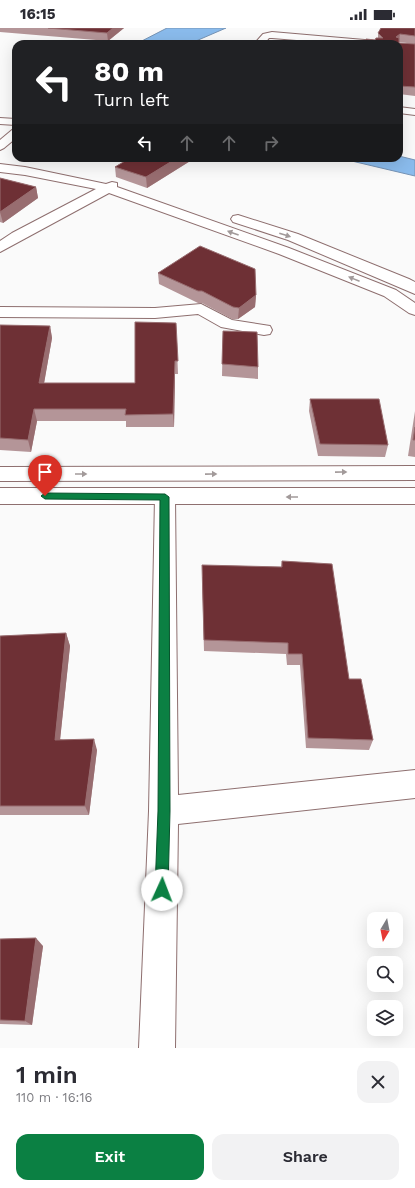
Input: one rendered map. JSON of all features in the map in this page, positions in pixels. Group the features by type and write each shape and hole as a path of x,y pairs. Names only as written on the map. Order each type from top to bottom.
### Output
{"street":[{"path":"262,40 266,36 272,35 347,40"},
{"path":"403,110 415,112"},
{"path":"0,121 12,122"},
{"path":"0,146 12,136"},
{"path":"0,158 12,160"},
{"path":"20,162 121,182 204,208"},
{"path":"0,168 25,171 107,188 284,251 390,294 415,310"},
{"path":"0,248 17,236 121,182"},
{"path":"226,216 293,237 411,282"},
{"path":"390,294 411,282"},
{"path":"0,312 155,313 201,309 227,324 264,330"},
{"path":"0,474 415,472"},
{"path":"0,496 415,496"},
{"path":"156,1048 164,811 165,497"},
{"path":"164,811 415,784"}],"water":[{"path":"167,28 226,28 198,40 144,40"},
{"path":"403,157 415,160 415,176 356,162 403,162"}],"building":[{"path":"48,28 113,28 107,33"},
{"path":"381,28 415,28 415,36 400,34 396,37 399,38 399,40 375,40 376,38 383,38 378,33"},
{"path":"403,43 415,44 415,87 403,86"},
{"path":"123,162 170,162 146,177 115,167"},
{"path":"0,178 36,187 0,212"},
{"path":"200,246 255,269 256,295 239,308 233,307 202,291 198,291 158,273"},
{"path":"135,322 176,323 178,361 175,361 173,414 125,415 126,409 34,409 28,440 0,438 0,325 50,326 39,383 135,383"},
{"path":"223,331 257,332 258,367 222,364"},
{"path":"310,399 379,399 388,445 320,444"},
{"path":"415,427 415,440 413,440"},
{"path":"282,561 332,564 349,679 361,679 373,740 308,738 302,654 288,654 288,643 204,640 202,565 282,567"},
{"path":"66,633 55,740 94,739 85,806 0,806 0,636"},
{"path":"36,938 25,1021 0,1020 0,939"}],"route":[{"path":"45,496 165,497 164,811 162,890"}]}
